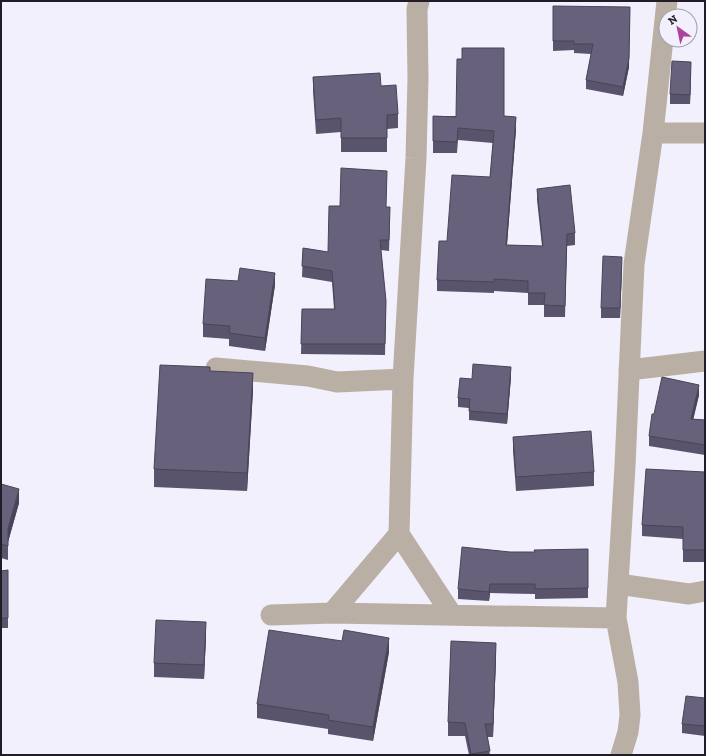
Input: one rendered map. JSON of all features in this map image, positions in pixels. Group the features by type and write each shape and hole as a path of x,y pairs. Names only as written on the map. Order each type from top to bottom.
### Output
{"street":[{"path":"419,1 417,9 418,78 416,158 403,379 398,534 452,615"},
{"path":"621,755 628,732 630,715 628,682 616,618 634,264 653,133 667,1"},
{"path":"653,133 705,133"},
{"path":"629,370 705,361"},
{"path":"216,368 308,376 337,382 403,379"},
{"path":"332,613 398,534"},
{"path":"618,584 689,594 705,591"},
{"path":"271,615 332,613 616,618"}],"building":[{"path":"553,6 630,7 629,58 623,87 586,80 593,44 574,44 574,41 553,41"},
{"path":"462,48 504,48 504,116 516,117 506,245 543,246 537,189 570,185 575,233 567,234 565,306 544,305 545,293 528,293 528,281 494,279 494,282 437,280 439,241 447,241 452,175 490,177 494,131 458,128 457,142 433,141 433,116 456,117 457,59 462,59"},
{"path":"672,61 691,62 690,95 670,94"},
{"path":"380,73 381,86 396,85 398,114 387,115 387,138 341,138 341,118 316,120 313,77"},
{"path":"341,168 387,171 386,207 390,207 389,240 380,240 386,301 385,344 301,344 302,309 335,309 332,271 302,266 303,248 328,252 329,206 340,206"},
{"path":"603,256 622,257 620,308 601,308"},
{"path":"240,268 275,273 265,338 229,333 230,326 203,324 206,279 238,281"},
{"path":"473,364 511,367 507,414 469,411 470,399 458,398 460,378 472,379"},
{"path":"160,365 210,367 210,371 253,373 247,473 154,469"},
{"path":"662,377 699,385 691,419 705,420 705,445 649,436 652,414 654,414"},
{"path":"591,431 594,472 516,477 513,437"},
{"path":"646,469 705,472 705,550 683,550 683,527 642,525"},
{"path":"1,484 19,489 8,529 8,546 1,544"},
{"path":"462,547 510,552 588,549 588,588 535,589 535,584 490,584 489,592 458,589"},
{"path":"8,570 8,618 1,618 1,571"},
{"path":"156,620 206,622 204,665 154,663"},
{"path":"269,630 342,641 344,630 389,638 373,727 328,720 329,715 257,704"},
{"path":"451,641 496,643 493,724 485,724 490,751 471,754 465,723 448,722"},
{"path":"686,696 705,698 705,726 682,724"}]}
